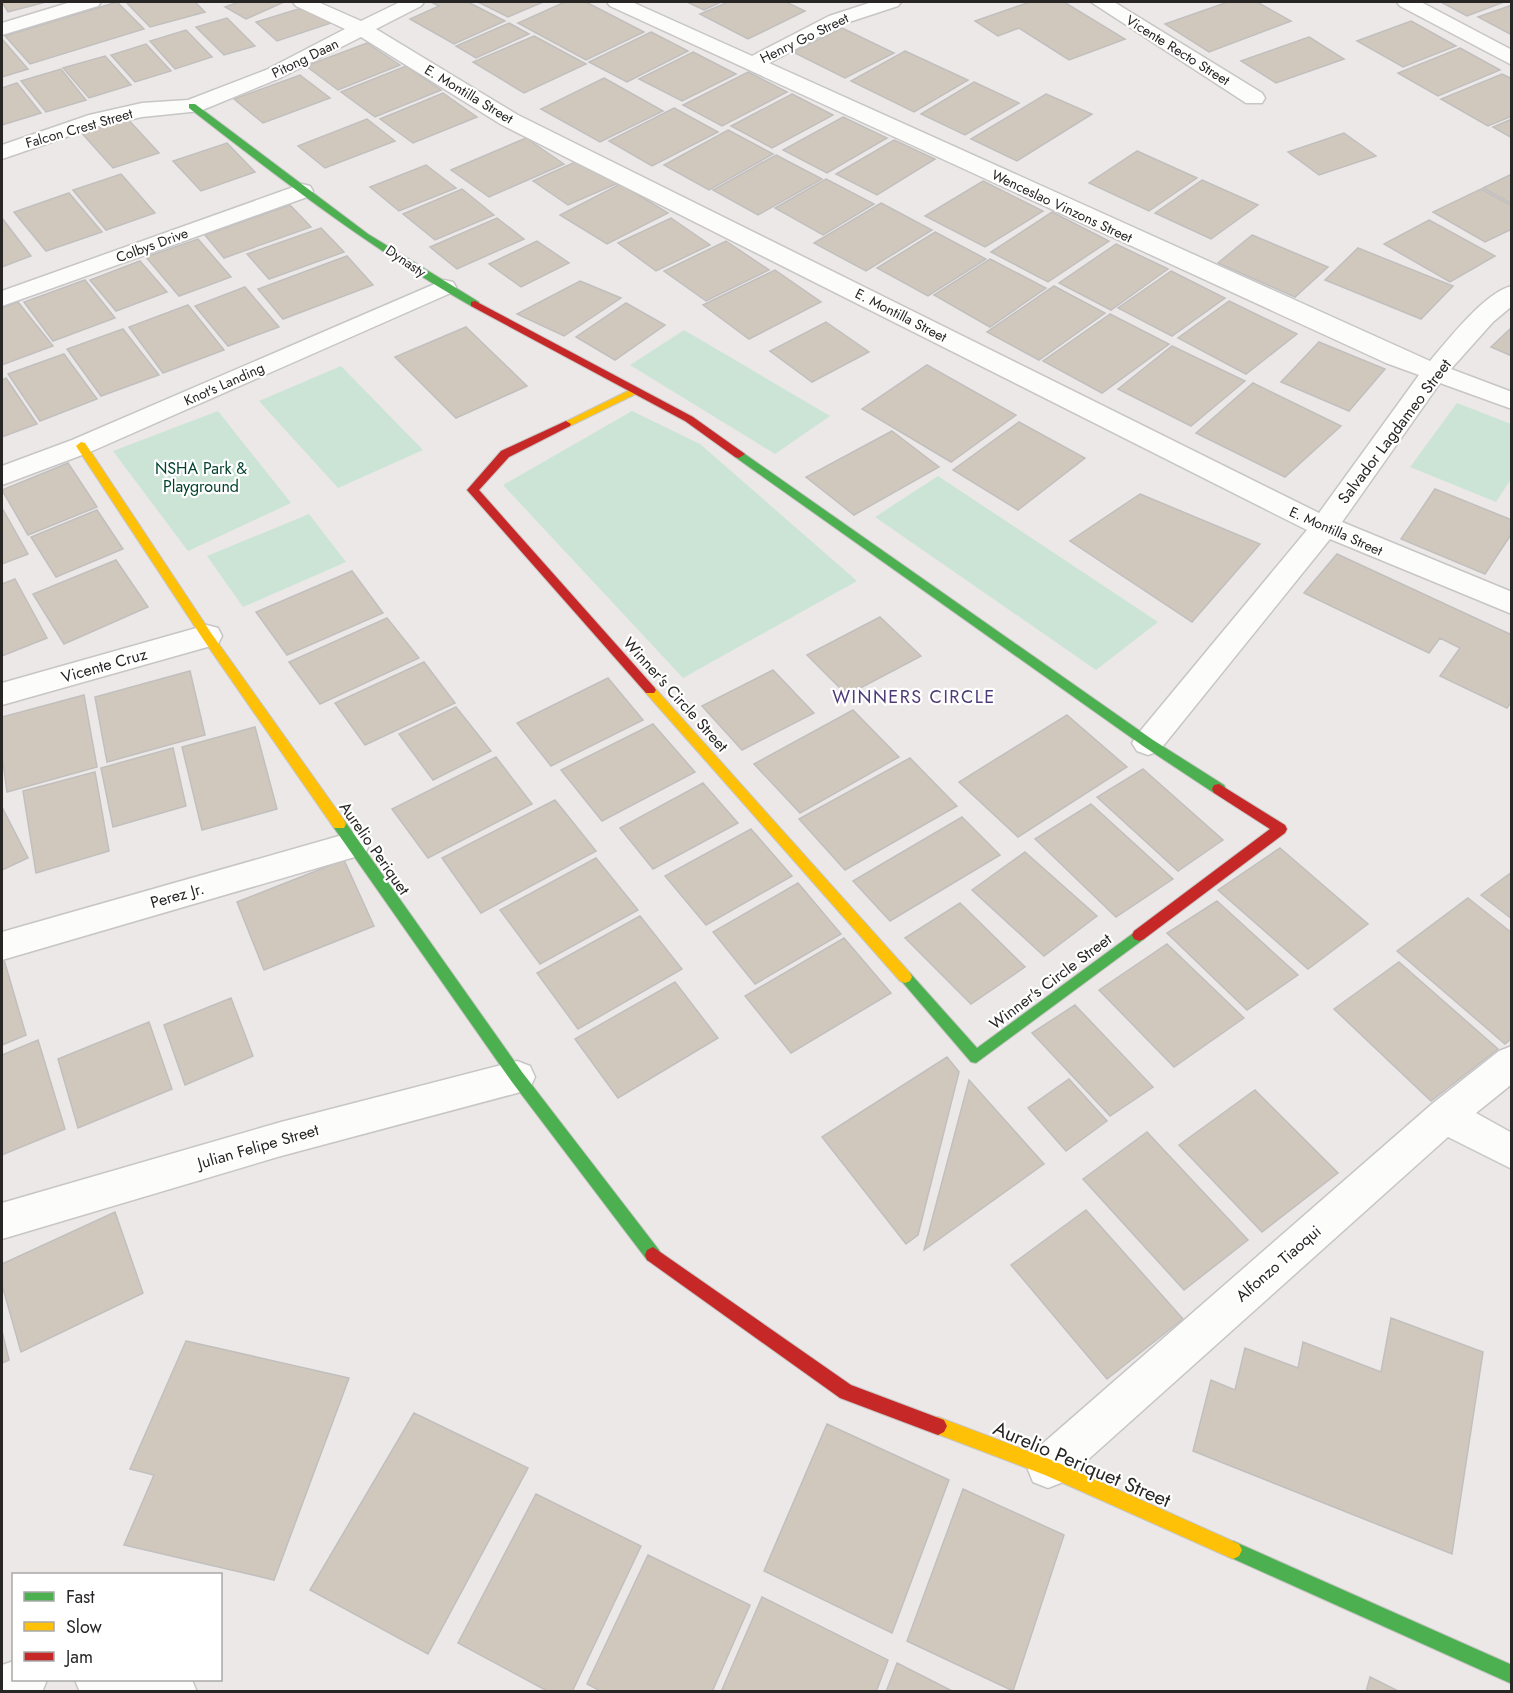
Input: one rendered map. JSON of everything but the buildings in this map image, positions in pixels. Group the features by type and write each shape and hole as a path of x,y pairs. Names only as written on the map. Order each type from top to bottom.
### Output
{"street":[{"path":"2,29 91,2"},
{"name":"E. Montilla Street","path":"303,2 363,30 510,120 1323,527 1512,604"},
{"name":"Pitong Daan","path":"192,106 273,74 414,2"},
{"name":"Wenceslao Vinzons Street","path":"616,2 1155,249 1435,372 1512,401"},
{"name":"Henry Go Street","path":"752,64 836,20 891,2"},
{"name":"Vicente Recto Street","path":"1101,2 1254,98"},
{"path":"1407,2 1512,60"},
{"name":"Falcon Crest Street","path":"2,152 89,122 141,110 192,106"},
{"name":"Dynasty","path":"192,106 302,191 444,287 636,390"},
{"name":"Colbys Drive","path":"2,299 302,191"},
{"name":"Knot's Landing","path":"2,477 81,446 444,287"},
{"name":"Salvador Lagdameo Street","path":"1148,743 1323,527 1435,372 1495,306 1512,293"},
{"name":"Winner's Circle Street","path":"636,390 689,419 1148,743 1280,829 976,1058 473,490 505,454 636,390"},
{"name":"Aurelio Periquet","path":"81,446 207,636 517,1077 657,1260"},
{"name":"Vicente Cruz","path":"2,694 207,636"},
{"name":"Perez Jr.","path":"2,946 353,845"},
{"name":"Alfonzo Tiaoqui","path":"1047,1467 1445,1116 1512,1062"},
{"name":"Julian Felipe Street","path":"2,1221 280,1139 517,1077"},
{"path":"1445,1116 1512,1152"},
{"name":"Aurelio Periquet Street","path":"657,1260 846,1392 1047,1467 1512,1675"},
{"path":"2,1688 21,1681"},
{"path":"104,1681 174,1692"}],"green space":[{"path":"684,330 830,416 775,454 630,365"},
{"path":"341,366 423,450 338,488 259,401"},
{"path":"1457,403 1511,424 1511,479 1496,502 1410,467"},
{"name":"NSHA Park & Playground","path":"218,411 291,503 188,551 113,451"},
{"path":"632,411 700,444 857,581 683,678 503,485"},
{"path":"938,476 1158,622 1096,670 875,517"},
{"path":"309,514 346,562 243,607 207,556"}],"traffic: fast":[{"path":"192,106 294,185 365,236 475,304"},
{"path":"739,454 1148,743 1219,789"},
{"path":"339,824 517,1077 653,1255"},
{"path":"905,977 976,1057 1139,935"},
{"path":"1233,1550 1512,1675"}],"traffic: slow":[{"path":"566,424 636,390"},
{"path":"81,446 207,636 339,824"},
{"path":"650,690 905,977"},
{"path":"938,1426 1048,1467 1233,1550"}],"traffic: jam":[{"path":"475,304 689,419 739,454"},
{"path":"566,424 505,454 473,490 650,690"},
{"path":"1139,935 1280,829 1219,789"},
{"path":"653,1255 846,1392 938,1426"}],"district":[{"name":"WINNERS CIRCLE","path":"914,697"}]}
